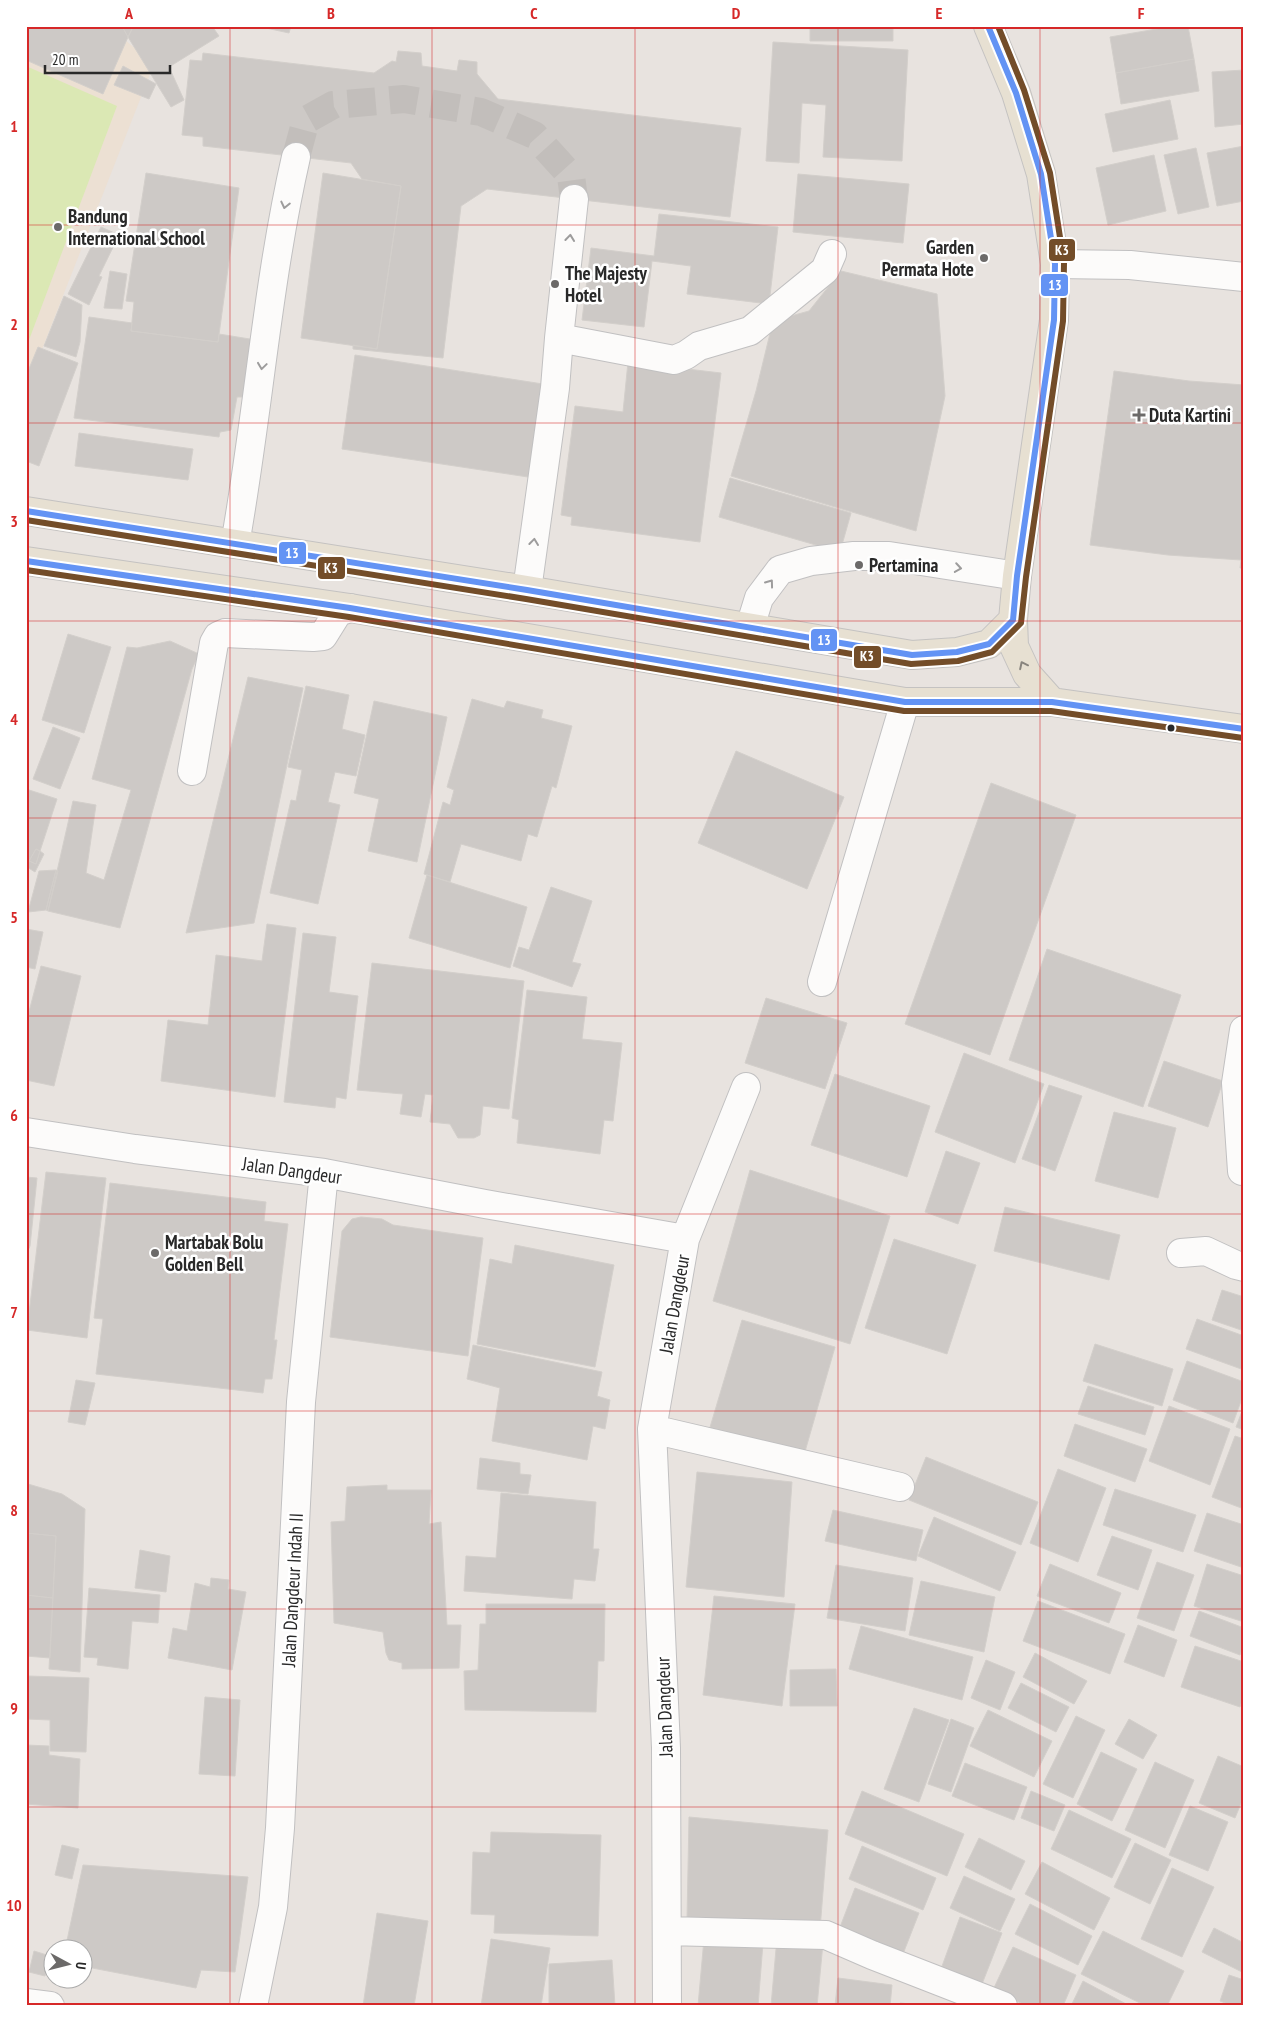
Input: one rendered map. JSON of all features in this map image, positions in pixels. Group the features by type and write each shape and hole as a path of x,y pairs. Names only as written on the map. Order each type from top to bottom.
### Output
{"main road":[{"path":"988,26 1016,93 1041,174 1055,264 1054,320 1017,576 1013,620 1014,646 1017,653 1027,674 1052,702"},
{"path":"26,511 527,590 912,655 957,652 988,644 1013,620"},
{"path":"26,561 350,608 905,702 1052,702 1244,730"}],"street":[{"path":"235,544 248,468 283,215 296,157"},
{"path":"527,590 548,432 574,199"},
{"path":"559,338 674,360 686,355 699,346 750,331 825,270 832,254"},
{"path":"1055,264 1130,264 1244,277"},
{"path":"750,627 760,598 780,570 811,561 854,556 889,556 1017,576"},
{"path":"192,771 214,643 218,636 224,633 323,636 338,612 350,608"},
{"path":"822,982 905,702"},
{"path":"1242,1171 1236,1083 1244,1030"},
{"path":"685,1239 746,1087"},
{"name":"Jalan Dangdeur","path":"26,1132 135,1149 324,1172 485,1204 685,1239 652,1429 666,1748 667,2006"},
{"name":"Jalan Dangdeur Indah II","path":"253,2006 273,1907 280,1828 301,1402 324,1172"},
{"path":"1181,1253 1206,1251 1236,1265 1244,1266"},
{"path":"652,1429 900,1488"},
{"path":"667,1932 826,1935 1003,2006"},
{"path":"26,2003 50,2006"}],"shaded area":[{"name":"Bandung International School","path":"26,26 108,26 154,64 26,390"}],"green space":[{"path":"26,66 117,106 26,348"}],"building":[{"path":"26,26 125,26 123,28 128,37 103,94 26,60"},
{"path":"125,26 133,27 128,37 123,28"},
{"path":"131,26 212,26 219,36 169,67 184,100 171,107 128,37 133,27"},
{"path":"257,26 291,26 289,33"},
{"path":"810,26 893,26 893,41 810,41"},
{"path":"1174,26 1188,26 1194,59 1116,73 1110,37"},
{"path":"773,42 908,50 902,161 823,157 826,105 802,103 799,163 766,161"},
{"path":"398,51 421,53 422,66 457,71 459,60 477,62 477,74 498,99 741,128 730,217 487,189 461,206 443,358 353,349 353,345 377,349 401,186 362,179 351,163 203,146 203,137 182,135 190,60 202,61 203,53 374,73 392,61 396,62"},
{"path":"1194,59 1199,91 1121,104 1116,73"},
{"path":"123,66 156,84 149,99 114,85"},
{"path":"1244,70 1244,124 1215,127 1212,72"},
{"path":"1170,100 1178,139 1113,152 1105,114"},
{"path":"1244,146 1244,201 1217,206 1207,153"},
{"path":"1196,148 1209,207 1178,214 1164,155"},
{"path":"1154,155 1166,211 1108,225 1096,168"},
{"path":"146,173 239,188 218,342 131,331 134,302 126,301"},
{"path":"323,173 401,186 377,349 301,338"},
{"path":"798,174 909,184 903,243 793,232"},
{"path":"659,214 778,227 769,304 687,294 691,266 652,261 644,327 582,320 591,248 654,256"},
{"path":"101,227 119,235 99,276 102,277 89,305 68,294"},
{"path":"110,271 127,274 122,309 104,308"},
{"path":"841,271 937,294 945,396 916,531 731,476 756,391 773,321 809,311"},
{"path":"64,296 82,305 80,342 76,357 44,346"},
{"path":"89,317 132,323 131,331 218,342 219,334 256,340 250,397 237,397 231,430 220,432 219,437 74,418"},
{"path":"38,347 78,363 39,466 26,461 26,376"},
{"path":"355,355 543,384 528,477 342,449"},
{"path":"628,362 721,373 700,542 571,525 572,517 561,515 575,406 623,412"},
{"path":"1114,371 1189,381 1244,385 1244,568 1240,568 1241,560 1168,555 1090,545"},
{"path":"79,433 193,449 188,480 75,466"},
{"path":"730,478 851,513 840,552 719,517"},
{"path":"68,634 111,647 84,733 42,720"},
{"path":"170,641 199,654 192,669 120,928 48,911 73,801 96,805 86,873 104,880 131,790 92,779 127,647 137,648"},
{"path":"248,677 303,688 254,923 186,933"},
{"path":"306,686 349,695 342,729 365,735 356,776 335,772 328,802 340,805 318,904 270,893 291,800 296,801 302,770 288,767"},
{"path":"472,699 504,708 507,701 543,710 541,718 572,726 556,788 552,786 537,837 528,834 521,861 461,844 450,882 424,874 443,802 450,805 454,790 447,787"},
{"path":"374,701 447,717 417,862 368,851 379,799 354,793"},
{"path":"53,727 80,738 60,789 33,779"},
{"path":"736,751 844,797 807,889 698,843"},
{"path":"991,783 1076,815 990,1055 905,1024"},
{"path":"26,789 57,799 40,851 36,849 29,861 26,860"},
{"path":"36,849 40,851 36,864 29,861"},
{"path":"40,851 44,854 35,872 27,867 29,861 36,864"},
{"path":"56,870 58,871 48,911 46,910"},
{"path":"56,870 46,910 28,912 39,871"},
{"path":"427,875 527,907 510,968 409,938"},
{"path":"551,887 592,901 572,962 581,964 572,987 513,966 519,947 529,950"},
{"path":"267,924 296,928 275,1097 161,1081 168,1020 208,1025 216,955 262,961"},
{"path":"26,929 43,932 35,969 26,967"},
{"path":"303,933 336,937 329,992 358,996 346,1099 336,1097 335,1108 284,1102"},
{"path":"1047,949 1181,995 1143,1107 1009,1060"},
{"path":"372,963 524,981 509,1109 483,1106 480,1135 474,1138 458,1138 450,1124 430,1122 433,1095 425,1094 421,1117 400,1114 403,1094 357,1090"},
{"path":"41,966 81,976 54,1086 26,1080 26,1023"},
{"path":"527,990 587,997 582,1039 622,1043 613,1121 604,1120 600,1154 517,1143 519,1120 512,1118"},
{"path":"766,998 847,1023 825,1089 745,1063"},
{"path":"964,1053 1044,1084 1015,1163 935,1132"},
{"path":"1164,1061 1223,1081 1208,1127 1148,1106"},
{"path":"835,1074 930,1106 907,1177 811,1145"},
{"path":"1049,1085 1082,1096 1055,1171 1022,1159"},
{"path":"1114,1112 1176,1128 1158,1198 1095,1181"},
{"path":"946,1151 980,1163 958,1224 925,1212"},
{"path":"750,1170 890,1216 850,1344 713,1301"},
{"path":"46,1172 106,1178 87,1338 27,1330"},
{"path":"26,1177 37,1178 30,1246 26,1255"},
{"path":"110,1183 266,1202 264,1221 288,1224 274,1340 277,1340 272,1379 265,1379 263,1393 96,1374 103,1319 94,1318"},
{"path":"1005,1207 1120,1235 1109,1280 994,1251"},
{"path":"361,1217 382,1219 393,1225 483,1238 468,1356 330,1337 342,1231 352,1219"},
{"path":"894,1239 976,1265 947,1354 865,1328"},
{"path":"515,1245 614,1265 595,1367 477,1344 490,1259 512,1264"},
{"path":"1222,1290 1244,1297 1244,1331 1212,1320"},
{"path":"1197,1319 1244,1336 1244,1370 1186,1349"},
{"path":"742,1320 835,1347 802,1462 708,1434"},
{"path":"1095,1344 1173,1369 1162,1406 1083,1381"},
{"path":"473,1345 602,1372 597,1396 610,1400 605,1429 593,1426 587,1460 492,1441 500,1388 467,1379"},
{"path":"1187,1361 1244,1382 1244,1393 1233,1423 1173,1400"},
{"path":"76,1380 95,1383 85,1425 68,1422"},
{"path":"1088,1386 1154,1407 1145,1435 1078,1414"},
{"path":"1169,1406 1230,1429 1210,1485 1149,1461"},
{"path":"1244,1406 1244,1430 1236,1427"},
{"path":"1075,1424 1147,1449 1135,1482 1064,1456"},
{"path":"1235,1436 1244,1439 1244,1509 1212,1497"},
{"path":"926,1457 1038,1502 1021,1545 909,1500"},
{"path":"480,1458 520,1463 520,1474 531,1475 528,1494 477,1489"},
{"path":"1058,1469 1106,1488 1078,1562 1030,1543"},
{"path":"697,1472 792,1482 784,1597 686,1587"},
{"path":"28,1484 62,1494 85,1509 80,1672 49,1669 56,1536 26,1533"},
{"path":"387,1485 387,1490 431,1490 429,1524 441,1522 447,1625 461,1625 459,1668 402,1669 402,1663 389,1660 383,1632 334,1623 331,1522 345,1521 347,1487"},
{"path":"1115,1489 1196,1515 1183,1552 1103,1525"},
{"path":"501,1493 596,1502 593,1549 599,1549 595,1581 574,1579 572,1599 464,1591 466,1556 496,1558"},
{"path":"833,1510 923,1530 916,1561 825,1541"},
{"path":"1207,1513 1244,1525 1244,1568 1194,1551"},
{"path":"934,1517 1016,1552 1000,1591 918,1556"},
{"path":"26,1533 56,1536 53,1598 26,1595"},
{"path":"1112,1536 1152,1550 1138,1590 1097,1575"},
{"path":"140,1550 170,1556 166,1592 135,1588"},
{"path":"1157,1562 1194,1575 1174,1631 1137,1618"},
{"path":"1050,1564 1121,1593 1109,1623 1037,1596"},
{"path":"1207,1564 1244,1576 1244,1622 1194,1606"},
{"path":"836,1565 913,1578 905,1631 827,1618"},
{"path":"211,1578 229,1580 228,1589 246,1592 232,1670 168,1658 173,1628 187,1631 195,1583 210,1587"},
{"path":"921,1581 995,1597 984,1652 909,1635"},
{"path":"89,1588 160,1595 158,1623 132,1621 128,1669 97,1665 98,1658 84,1657"},
{"path":"26,1595 53,1598 50,1658 26,1656"},
{"path":"714,1596 795,1604 782,1706 703,1695"},
{"path":"1038,1601 1125,1634 1110,1674 1023,1641"},
{"path":"486,1604 605,1604 604,1661 598,1661 596,1712 465,1710 464,1671 478,1670 480,1624 486,1624"},
{"path":"1199,1611 1244,1628 1244,1644 1240,1655 1190,1636"},
{"path":"1138,1625 1177,1640 1164,1677 1124,1662"},
{"path":"861,1626 973,1657 962,1700 849,1669"},
{"path":"1195,1646 1244,1662 1244,1694 1240,1707 1181,1687"},
{"path":"1035,1653 1087,1681 1074,1704 1023,1677"},
{"path":"986,1660 1015,1672 1000,1710 971,1698"},
{"path":"836,1669 837,1706 790,1706 790,1670"},
{"path":"28,1676 89,1678 86,1752 50,1751 50,1720 27,1719"},
{"path":"1021,1683 1069,1707 1056,1732 1008,1708"},
{"path":"205,1697 240,1700 235,1776 199,1774"},
{"path":"914,1708 949,1720 919,1802 884,1789"},
{"path":"988,1710 1052,1741 1034,1777 970,1746"},
{"path":"1076,1716 1105,1730 1073,1798 1043,1784"},
{"path":"951,1719 974,1728 951,1792 928,1784"},
{"path":"1129,1719 1157,1735 1143,1759 1115,1744"},
{"path":"26,1745 49,1746 49,1755 80,1759 78,1808 26,1804"},
{"path":"1101,1752 1137,1769 1112,1821 1077,1804"},
{"path":"1218,1756 1244,1767 1244,1796 1235,1818 1199,1803"},
{"path":"1155,1762 1194,1780 1165,1848 1125,1830"},
{"path":"965,1763 1027,1787 1014,1820 952,1796"},
{"path":"862,1791 964,1834 947,1876 845,1834"},
{"path":"1031,1791 1065,1805 1054,1831 1021,1818"},
{"path":"1190,1806 1228,1822 1208,1871 1169,1855"},
{"path":"1069,1810 1131,1839 1112,1878 1051,1849"},
{"path":"689,1817 828,1830 820,1929 687,1920"},
{"path":"491,1832 601,1835 598,1936 494,1933 495,1915 471,1914 473,1852 490,1853"},
{"path":"979,1838 1025,1861 1011,1890 965,1867"},
{"path":"1135,1843 1171,1860 1150,1904 1114,1887"},
{"path":"62,1845 79,1849 72,1879 55,1875"},
{"path":"862,1846 936,1878 923,1910 849,1879"},
{"path":"1042,1862 1110,1898 1094,1930 1025,1894"},
{"path":"83,1865 248,1877 235,1972 201,1970 196,1988 92,1968 92,1940 67,1940"},
{"path":"1172,1868 1214,1887 1182,1957 1141,1939"},
{"path":"964,1876 1015,1899 1000,1931 950,1908"},
{"path":"855,1888 919,1913 901,1959 837,1935"},
{"path":"1030,1904 1092,1936 1078,1965 1015,1934"},
{"path":"377,1913 428,1921 414,2006 363,2006"},
{"path":"960,1917 1002,1933 982,1984 941,1969"},
{"path":"1214,1928 1244,1943 1244,1973 1202,1952"},
{"path":"1103,1931 1184,1971 1167,2006 1146,2006 1081,1974"},
{"path":"777,1938 823,1943 817,2006 771,2006"},
{"path":"491,1939 550,1948 541,2006 481,2006"},
{"path":"704,1939 763,1943 758,2006 698,2006"},
{"path":"1013,1947 1076,1975 1063,2006 1027,2006 993,1990"},
{"path":"34,1951 42,1954 42,1975 29,1972"},
{"path":"612,1960 615,2006 549,2006 549,1964"},
{"path":"1229,1975 1244,1980 1244,2006 1233,2006 1220,2001"},
{"path":"838,1978 892,1985 890,2006 835,2006"},
{"path":"1083,1981 1128,2005 1128,2006 1071,2006"},
{"path":"900,2003 931,2006 899,2006"}],"tunnel":[{"path":"296,157 306,120 333,105 404,99 481,112 534,135 571,176 574,199"}],"transit line":[{"name":"13","path":"26,511 527,590 912,655 957,652 989,644 1013,620 1017,576 1054,320 1055,264 1041,174 1016,93 988,26"},
{"name":"K3","path":"26,520 526,599 911,664 958,661 992,652 1021,623 1063,321 1064,263 1050,173 1024,90 998,26"},
{"name":"13","path":"26,561 350,608 905,702 1052,702 1244,729"},
{"name":"K3","path":"26,570 349,617 904,711 1051,711 1243,738"}],"place":[{"name":"Bandung International School","path":"58,227"},
{"name":"Garden Permata Hote","path":"984,258"},
{"name":"The Majesty Hotel","path":"555,284"},
{"name":"Duta Kartini","path":"1139,415"},
{"name":"Pertamina","path":"859,565"},
{"name":"Martabak Bolu Golden Bell","path":"155,1253"}]}
